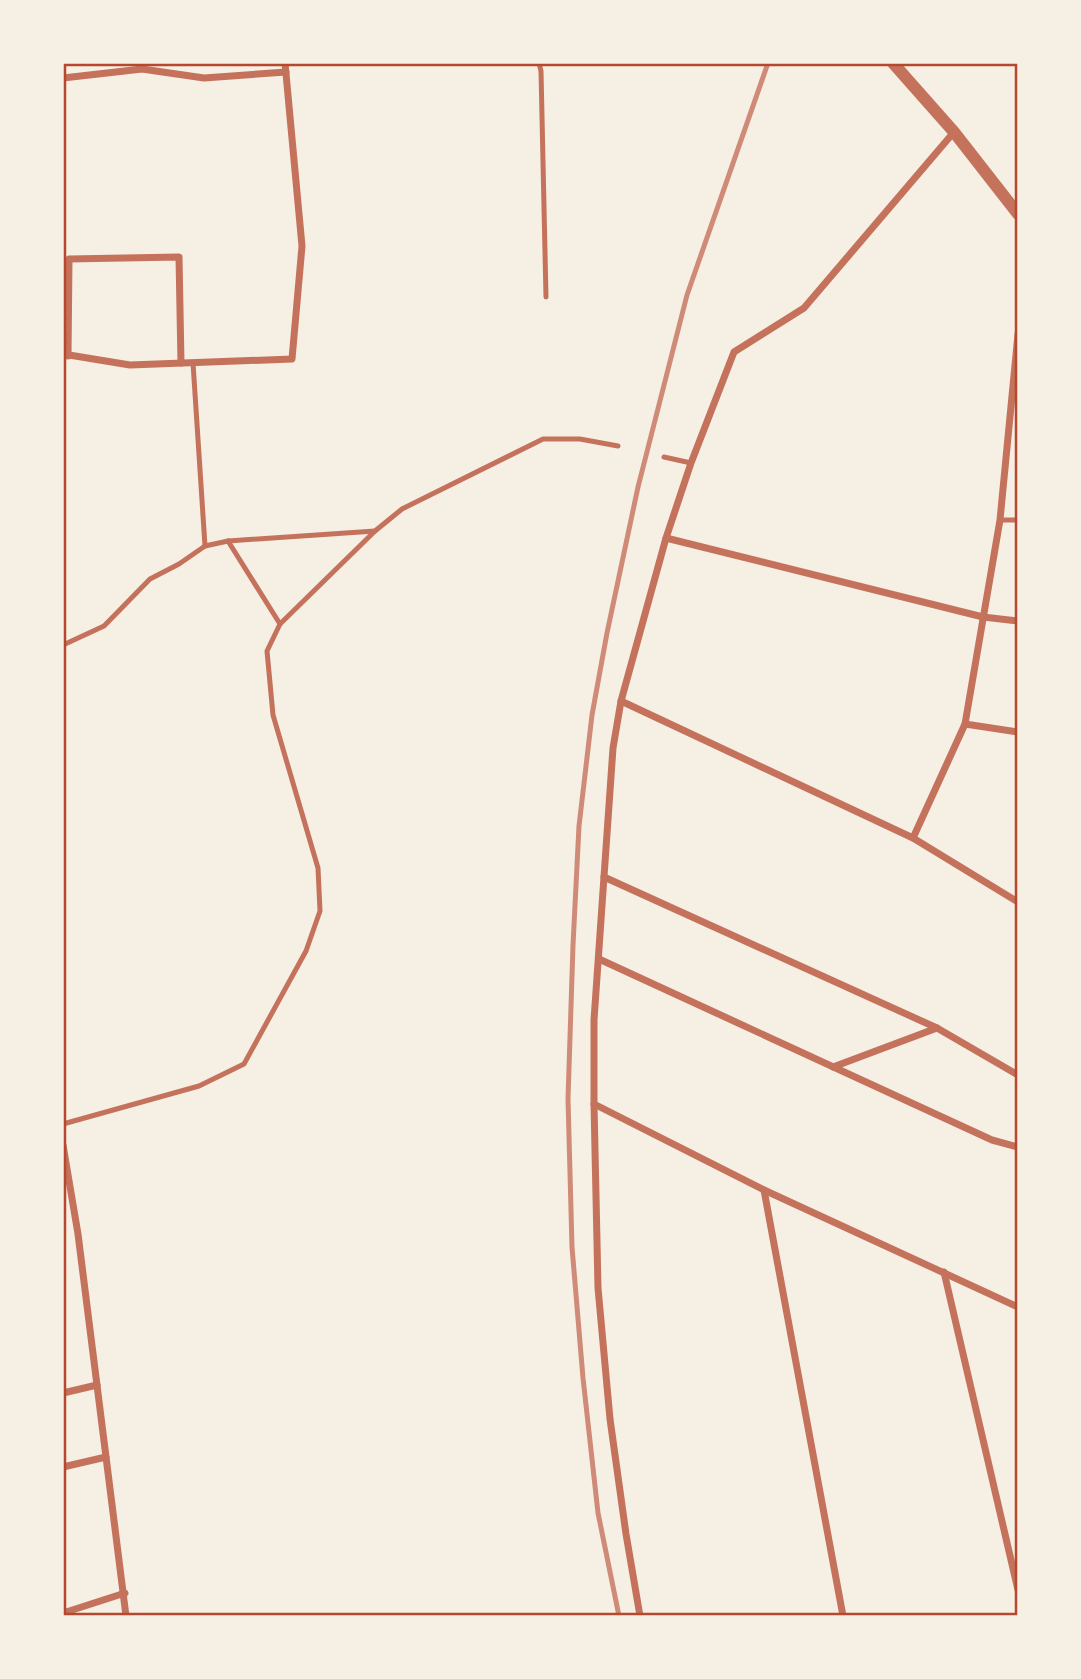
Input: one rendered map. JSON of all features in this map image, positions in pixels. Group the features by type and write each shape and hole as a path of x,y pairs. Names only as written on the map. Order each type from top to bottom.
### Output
{"street":[{"path":"893,63 954,132 1018,214"},
{"path":"63,78 142,69 204,78 285,67 302,246 292,359 130,365 66,355 69,259 179,257 181,363"},
{"path":"640,1616 610,1419 598,1288 594,1104 594,1020 613,748 621,701 666,538 691,463 734,352 804,308 954,132"},
{"path":"913,838 965,724 1000,520 1018,334"},
{"path":"666,538 983,617 1018,621"},
{"path":"621,701 913,838 1018,902"},
{"path":"965,724 1018,732"},
{"path":"604,877 937,1028 1018,1074"},
{"path":"599,959 992,1140 1018,1147"},
{"path":"833,1067 937,1028"},
{"path":"594,1104 764,1190 1018,1307"},
{"path":"63,1145 78,1234 127,1616"},
{"path":"764,1190 844,1616"},
{"path":"944,1272 1018,1590"},
{"path":"63,1393 97,1385"},
{"path":"63,1468 106,1457"},
{"path":"63,1613 125,1592"}],"lane":[{"path":"540,63 546,297"},
{"path":"193,363 205,546"},
{"path":"63,1124 199,1086 244,1064 306,951 320,911 318,868 273,715 267,651 280,624 375,531 402,509 543,439 580,439 618,446"},
{"path":"664,457 691,463"},
{"path":"1000,520 1018,520"},
{"path":"63,645 104,626 150,579 205,546 228,541 375,531"},
{"path":"228,541 280,624"}],"railway":[{"path":"619,1616 598,1513 572,1247 568,1099 579,826 592,715 638,487 687,295 768,63"}]}
